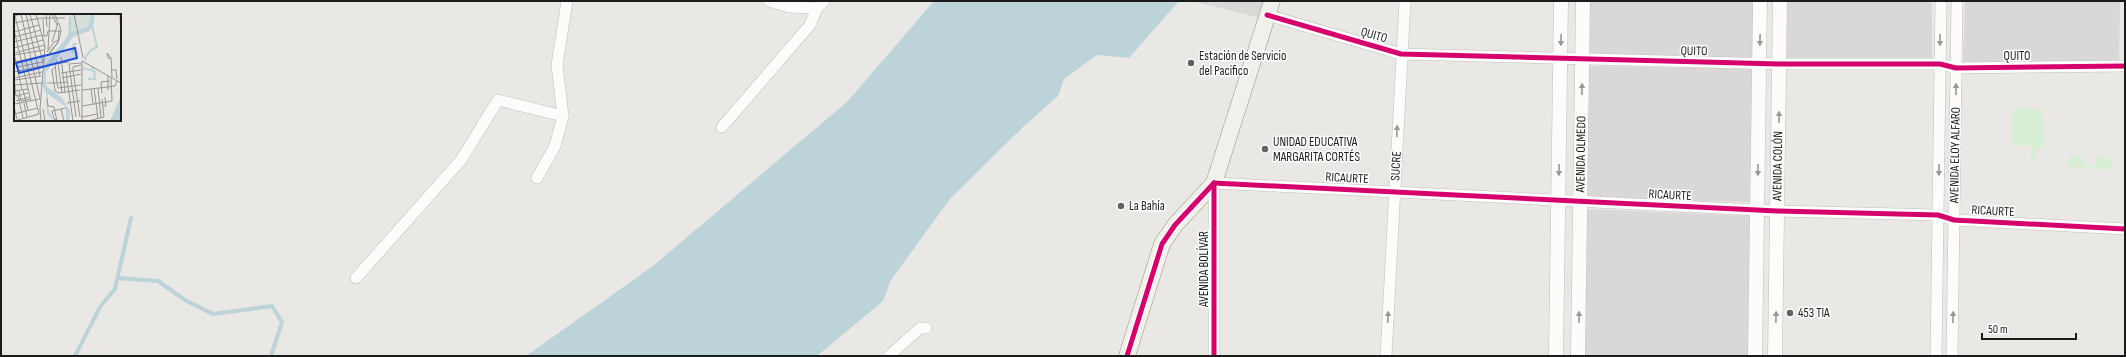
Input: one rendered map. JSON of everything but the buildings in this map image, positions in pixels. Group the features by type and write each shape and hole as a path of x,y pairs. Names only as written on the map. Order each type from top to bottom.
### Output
{"main road":[{"path":"1127,356 1162,244 1189,209 1214,183 1270,8"}],"street":[{"path":"537,178 555,146 563,116 557,65 567,1"},
{"path":"769,1 789,7 820,5"},
{"name":"SUCRE","path":"1386,356 1405,1"},
{"name":"AVENIDA OLMEDO","path":"1556,356 1561,1"},
{"name":"AVENIDA OLMEDO","path":"1578,356 1583,1"},
{"name":"AVENIDA COLÓN","path":"1755,356 1760,1"},
{"name":"AVENIDA COLÓN","path":"1775,356 1780,1"},
{"name":"AVENIDA ELOY ALFARO","path":"1936,356 1941,1"},
{"name":"AVENIDA ELOY ALFARO","path":"1952,356 1957,1"},
{"path":"722,127 810,25 820,5"},
{"name":"QUITO","path":"1270,8 1401,54 1779,64 1940,64 1956,68 2125,66"},
{"path":"356,278 462,160 498,100 563,116"},
{"name":"RICAURTE","path":"1214,183 1777,211 1938,215 1954,220 2125,229"},
{"name":"AVENIDA BOLÍVAR","path":"1214,183 1214,356"},
{"path":"890,356 920,328 926,328"}],"shaded area":[{"path":"1192,1 1266,1 1261,18"},
{"path":"1583,1 1760,1 1759,63 1582,59"},
{"path":"1784,1 1932,1 1932,64 1784,62"},
{"path":"1965,1 2120,1 2119,64 1963,62"},
{"path":"1585,66 1757,69 1755,202 1583,199"},
{"path":"1584,209 1750,216 1748,356 1582,356"}],"green space":[{"path":"2013,108 2042,110 2044,148 2037,148 2035,162 2031,161 2032,146 2013,144"},
{"path":"2070,155 2084,158 2085,166 2097,167 2095,157 2110,158 2111,170 2067,166"}],"water":[{"path":"934,1 1179,1 1129,58 1097,55 1064,79 1058,96 1023,127 950,199 891,280 883,301 817,356 526,356 653,266 848,101"}],"waterway":[{"path":"75,356 100,307 115,289 131,218"},
{"path":"118,278 158,281 185,300 213,314 272,306 282,322 271,356"}],"cycle path":[{"path":"1267,15 1401,54 1779,64 1940,64 1956,68 2125,66"},
{"path":"1214,183 1777,211 1938,215 1954,220 2125,229"},
{"path":"1214,183 1214,356"},
{"path":"1127,356 1162,244 1175,225 1214,183"}],"place":[{"name":"Estación de Servicio del Pacifico","path":"1191,63"},
{"name":"UNIDAD EDUCATIVA MARGARITA CORTÉS","path":"1265,149"},
{"name":"La Bahía","path":"1121,206"},
{"name":"453 TIA","path":"1790,313"}]}
